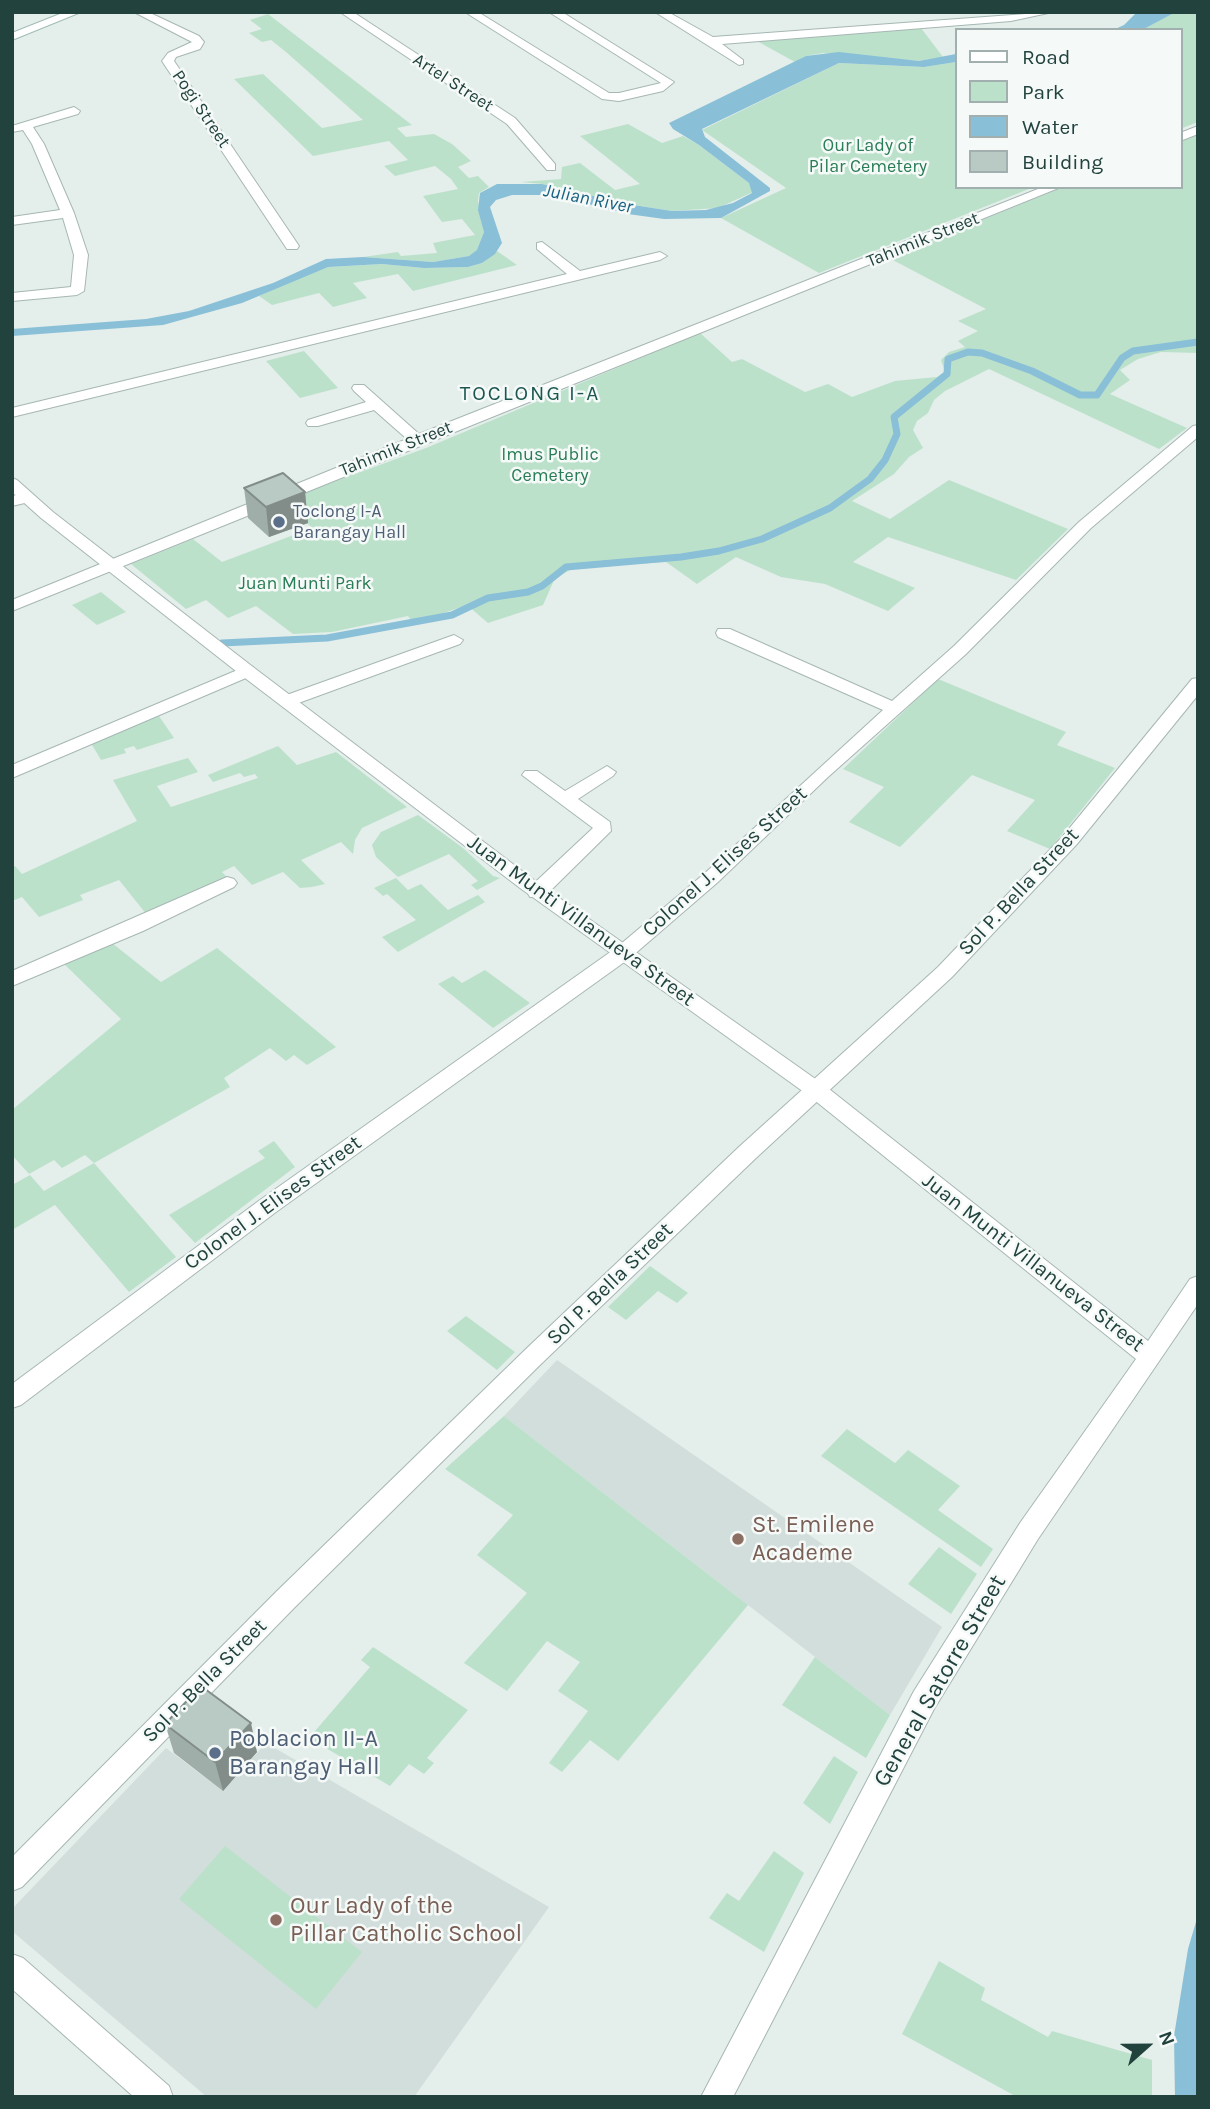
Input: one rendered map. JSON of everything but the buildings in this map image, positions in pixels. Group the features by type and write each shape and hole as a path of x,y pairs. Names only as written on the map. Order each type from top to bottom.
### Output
{"street":[{"path":"12,37 76,12"},
{"name":"Pogi Street","path":"139,12 198,42 196,47 172,55 168,61 292,246"},
{"name":"Artel Street","path":"345,12 504,116 519,128 551,167"},
{"path":"470,12 606,96 619,97 663,87 668,82 554,12"},
{"path":"660,12 711,41 739,61"},
{"path":"711,41 1042,13"},
{"path":"19,127 75,111"},
{"path":"12,297 77,291 81,247 38,144 19,127"},
{"name":"Tahimik Street","path":"12,606 416,440 1050,189"},
{"path":"12,221 68,213"},
{"path":"542,246 577,276"},
{"path":"12,414 208,364 660,256"},
{"path":"359,388 416,440"},
{"path":"313,424 377,404"},
{"name":"Colonel J. Elises Street","path":"12,1398 268,1206 623,953 711,878 989,622 1085,525 1198,429"},
{"name":"Juan Munti Villanueva Street","path":"12,483 20,499 112,563 247,671 537,892 816,1090 1152,1357"},
{"path":"724,633 894,708"},
{"path":"287,701 454,640"},
{"path":"12,772 247,671"},
{"name":"Sol P. Bella Street","path":"12,1877 320,1565 584,1308 816,1090 870,1043 1029,887 1198,683"},
{"path":"565,799 607,772"},
{"path":"531,775 603,826 602,831 537,892"},
{"path":"12,979 136,926 227,883"},
{"name":"General Satorre Street","path":"716,2097 924,1700 1029,1531 1152,1357 1198,1285"},
{"path":"12,1969 158,2097"}],"shaded area":[{"name":"St. Emilene Academe","path":"557,1360 942,1627 890,1715 504,1416"},
{"name":"Our Lady of the Pillar Catholic School","path":"266,1743 549,1907 414,2097 207,2097 12,1931 12,1909 166,1748 223,1791"}],"green space":[{"path":"1176,12 1198,12 1198,122 1182,128 1182,28 1146,28"},
{"path":"268,14 412,125 397,128 406,137 434,134 452,144 471,161 458,167 469,178 478,176 489,187 479,193 484,232 477,251 469,256 433,262 363,257 398,252 401,256 437,253 433,243 475,235 462,219 442,222 423,196 458,189 451,179 435,166 395,176 384,166 408,160 389,141 313,156 234,79 263,74 322,128 363,120 271,40 262,42 249,33 262,29 250,20"},
{"path":"921,28 943,57 919,61 823,53 806,56 795,62 755,40"},
{"name":"Our Lady of Pilar Cemetery","path":"954,62 954,189 1029,189 819,273 721,218 786,188 702,130 839,63 924,67"},
{"path":"628,124 662,143 683,136 749,183 753,192 718,208 672,211 521,182 561,179 562,167 580,163 615,190 640,184 580,136"},
{"path":"1198,134 1198,353 1161,352 1138,359 1120,370 1130,380 1110,394 1187,428 1159,449 989,369 945,391 934,400 928,413 917,421 913,430 923,448 909,457 894,474 852,501 890,519 949,480 1068,529 1016,580 888,537 853,562 915,588 888,611 825,584 781,577 736,557 697,584 666,562 574,568 555,578 543,605 488,623 467,605 432,617 411,620 408,616 332,632 293,634 256,606 228,618 206,600 186,609 131,564 193,539 222,562 312,528 284,500 426,448 700,333 732,362 742,359 805,392 828,384 852,397 895,381 937,377 945,372 941,360 949,352 965,347 958,341 978,331 958,321 986,309 889,258 1058,189 1182,189 1182,140"},
{"path":"497,251 517,265 413,291 398,274 353,283 367,298 333,307 319,293 272,305 259,296 308,273 328,267 382,264 424,268 468,267 482,263"},
{"path":"304,351 338,388 300,398 266,361"},
{"path":"101,592 126,612 97,625 72,605"},
{"path":"938,679 1066,732 1057,745 1115,768 1050,849 1007,831 1035,800 972,775 900,847 849,822 884,787 843,769"},
{"path":"159,716 174,738 137,750 134,746 124,749 126,753 101,760 91,743"},
{"path":"278,746 297,765 336,752 407,807 362,828 355,840 353,854 341,842 301,860 325,884 300,888 283,872 252,885 234,866 222,872 227,877 147,915 119,880 80,895 83,900 39,917 22,897 12,901 12,867 15,866 22,874 137,821 113,780 188,758 198,772 157,786 171,807 258,778 255,774 244,777 240,773 213,782 208,775"},
{"path":"418,815 463,848 493,876 500,878 477,890 471,885 478,881 449,854 398,877 376,857 372,845 381,832"},
{"path":"396,878 408,890 421,884 448,910 478,895 485,902 398,952 382,937 416,920 387,894 383,896 374,888"},
{"path":"112,943 161,982 217,948 336,1047 307,1065 294,1055 286,1061 270,1048 224,1078 230,1087 94,1163 85,1155 62,1168 54,1160 29,1174 12,1155 12,1110 121,1019 64,964"},
{"path":"485,970 530,1003 493,1028 438,984 453,976 462,983"},
{"path":"274,1141 295,1167 195,1243 169,1215 265,1158 258,1151"},
{"path":"94,1163 176,1257 129,1292 55,1205 12,1230 12,1185 30,1175 44,1191"},
{"path":"650,1266 688,1293 677,1303 658,1291 626,1320 608,1307"},
{"path":"466,1316 515,1352 497,1370 447,1331"},
{"path":"504,1416 748,1605 618,1761 590,1740 562,1772 549,1763 588,1711 558,1691 580,1662 547,1641 507,1691 464,1663 527,1593 477,1555 513,1515 445,1469"},
{"path":"847,1429 895,1463 908,1450 960,1486 938,1510 993,1549 981,1567 821,1456"},
{"path":"939,1547 977,1574 951,1614 908,1584"},
{"path":"373,1647 468,1710 427,1758 434,1763 424,1774 409,1764 390,1786 309,1738 370,1667 361,1660"},
{"path":"815,1657 890,1715 866,1758 782,1705"},
{"path":"834,1756 858,1772 830,1824 803,1803"},
{"path":"225,1846 362,1952 316,2009 179,1899"},
{"path":"774,1851 804,1873 764,1952 709,1918 727,1893 739,1901"},
{"path":"939,1961 985,1988 981,2000 1048,2037 1052,2031 1152,2060 1152,2097 1017,2097 902,2034"}],"water":[{"path":"1137,12 1176,12 1146,28 1117,28"},
{"name":"Julian River","path":"839,52 919,61 954,54 954,62 924,67 839,63 702,129 705,137 770,188 770,191 721,218 664,219 628,214 553,195 512,195 496,200 490,207 502,243 495,254 482,263 468,267 424,268 382,264 328,267 242,303 163,325 12,336 12,329 146,319 189,311 273,283 326,259 363,257 433,262 469,256 477,250 484,232 478,210 480,193 497,184 542,184 627,204 672,211 706,210 733,203 752,193 749,183 673,129 669,123 806,56"},
{"path":"1198,1915 1198,2097 1175,2097 1174,2036 1188,1949"}],"waterway":[{"path":"222,643 327,638 452,615 488,598 528,592 542,586 566,567 681,557 719,551 762,539 830,508 870,479 885,460 897,434 894,417 947,374 948,359 968,352 982,353 1032,371 1080,395 1097,395 1122,358 1133,351 1198,342"}],"place":[{"name":"Toclong I-A Barangay Hall","path":"279,522"},
{"name":"St. Emilene Academe","path":"738,1539"},
{"name":"Poblacion II-A Barangay Hall","path":"215,1753"},
{"name":"Our Lady of the Pillar Catholic School","path":"276,1920"}],"district":[{"name":"TOCLONG I-A","path":"530,394"}],"park label":[{"name":"Imus Public Cemetery","path":"550,465"},
{"name":"Juan Munti Park","path":"305,584"}]}
